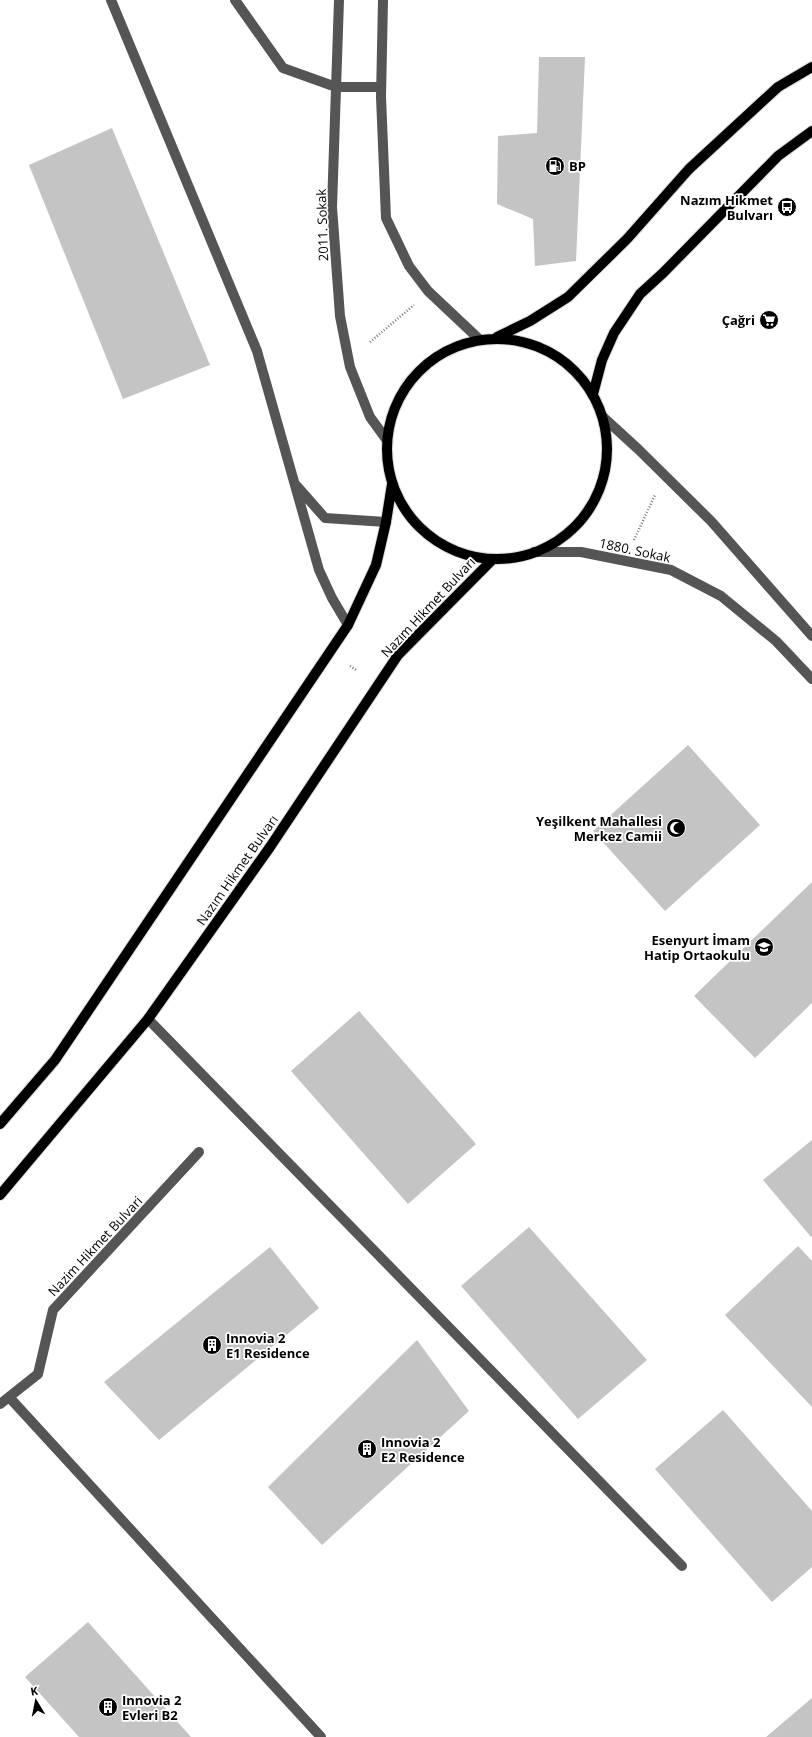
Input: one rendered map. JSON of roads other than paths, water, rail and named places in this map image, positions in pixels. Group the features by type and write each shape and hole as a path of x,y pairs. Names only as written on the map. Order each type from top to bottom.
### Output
{"main road":[{"path":"494,339 530,321 568,297 627,239 689,169 778,87 812,67"},
{"path":"593,394 602,360 614,333 640,294 663,273 778,156 812,132"},
{"path":"514,338 549,352 566,363 581,377 593,394 603,417 607,437 607,458 603,479 595,498 584,516 570,531 553,543 534,552 514,557 492,559 470,556 450,548 430,537 414,522 401,504 392,484 386,454 386,439 398,399 409,381 424,366 441,354 460,345 480,340 494,339 514,338"},
{"path":"0,1124 56,1060 348,625 376,565 386,522 392,484"},
{"name":"Nazım Hikmet Bulvarı","path":"0,1195 148,1019 270,847 398,655 492,559"}],"street":[{"path":"111,0 257,350 319,570 332,598 348,625"},
{"path":"235,0 282,68 336,87 381,87"},
{"name":"2011. Sokak","path":"339,0 332,207 340,316 350,367 370,418 386,439"},
{"path":"383,0 381,87 386,218 409,266 428,291 480,340"},
{"path":"603,417 638,449 711,521 812,636"},
{"path":"294,482 325,518 386,522"},
{"name":"1880. Sokak","path":"534,552 581,552 671,570 721,596 776,641 812,679"},
{"path":"148,1019 682,1566"},
{"name":"Nazim Hikmet Bulvari","path":"0,1404 38,1374 53,1310 199,1152"},
{"path":"9,1397 321,1737"}],"place":[{"name":"BP","path":"555,166"},
{"name":"Nazım Hikmet Bulvarı","path":"787,207"},
{"name":"Çağri","path":"769,320"},
{"name":"Yeşilkent Mahallesi Merkez Camii","path":"676,828"},
{"name":"Esenyurt İmam Hatip Ortaokulu","path":"764,947"},
{"name":"Innovia 2 E1 Residence","path":"212,1345"},
{"name":"Innovia 2 E2 Residence","path":"367,1449"},
{"name":"Innovia 2 Evleri B2","path":"108,1707"}]}
